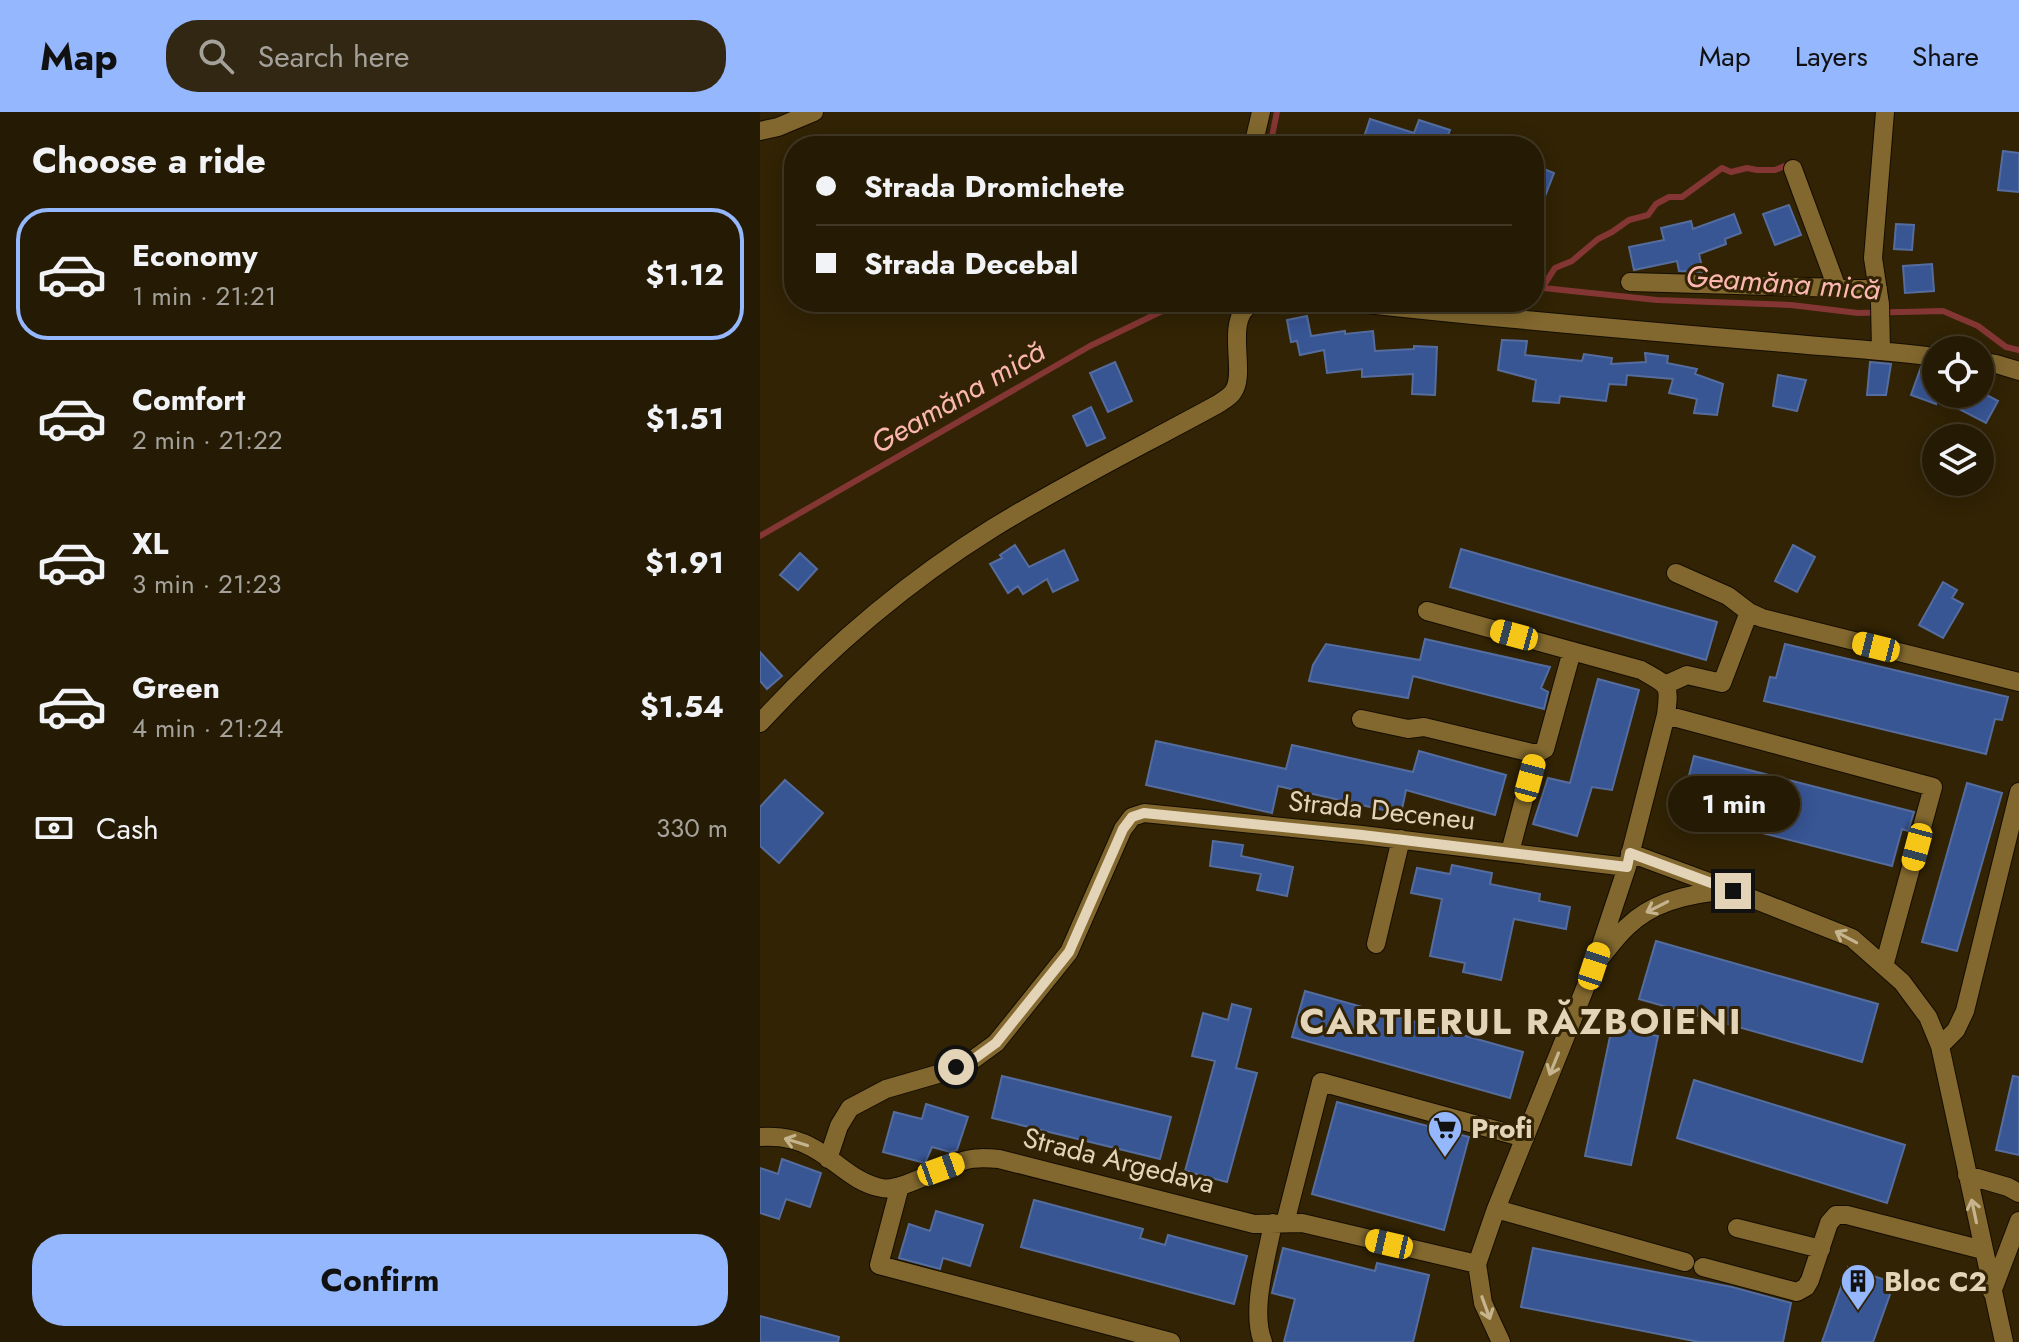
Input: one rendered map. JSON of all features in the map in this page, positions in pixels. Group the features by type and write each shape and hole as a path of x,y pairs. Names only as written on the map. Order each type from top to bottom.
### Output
{"street":[{"path":"760,131 814,112"},
{"path":"1255,136 1261,112"},
{"path":"1880,341 1879,296 1873,258 1885,112"},
{"path":"1793,169 1837,288"},
{"path":"1630,282 1837,288 1879,296"},
{"path":"760,723 787,693 927,573 992,529 1073,481 1218,404 1234,392 1238,379 1241,312"},
{"path":"1453,312 1775,343 1880,341 1922,353"},
{"path":"1994,364 2019,371"},
{"path":"1676,573 1728,596 1762,618 2019,682"},
{"path":"1427,611 1641,670 1665,685 1669,693 1628,860 1594,966 1496,1209 1477,1264 1483,1303 1501,1342"},
{"path":"1665,685 1687,675 1722,683 1749,612"},
{"path":"1510,852 1536,754 1545,749 1572,651"},
{"path":"1666,715 1933,787 1884,966"},
{"path":"1361,719 1408,729 1424,727 1536,754"},
{"path":"1940,1046 1956,1030 1965,1011 2019,792"},
{"name":"Strada Deceneu","path":"828,1159 839,1126 850,1108 886,1089 938,1074 974,1059 996,1043 1069,952 1123,829 1132,817 1144,813 1510,852 1628,860 1733,891 1852,938 1902,982 1928,1017 1940,1046 1992,1292 2008,1333"},
{"path":"1376,944 1401,839"},
{"path":"1594,966 1628,925 1648,911 1671,900 1705,892 1733,891"},
{"path":"1256,1340 1259,1301 1321,1082 1525,1138"},
{"name":"Strada Argedava","path":"760,1137 791,1139 812,1147 857,1179 884,1189 900,1186 964,1160 999,1159 1254,1224 1302,1223 1477,1264"},
{"path":"1967,1175 2019,1193"},
{"path":"900,1186 879,1265 1171,1342"},
{"path":"1496,1209 1797,1292 1806,1287 1829,1223 1836,1215 1847,1215 1983,1250"},
{"path":"1992,1292 2019,1221"},
{"path":"1737,1228 1821,1249"}],"building":[{"path":"1370,119 1414,133 1419,120 1450,130 1448,136 1364,136"},
{"path":"2003,151 2019,153 2019,192 1998,190"},
{"path":"1544,169 1554,173 1544,199"},
{"path":"1789,205 1801,235 1775,245 1763,214"},
{"path":"1734,214 1741,233 1725,239 1726,244 1699,254 1703,272 1679,271 1677,261 1634,270 1629,247 1664,240 1661,228 1691,221 1693,229"},
{"path":"1896,224 1914,225 1912,250 1894,249"},
{"path":"1932,264 1934,291 1905,293 1903,266"},
{"path":"1307,316 1311,336 1373,331 1375,351 1414,349 1414,346 1437,347 1435,395 1412,394 1413,374 1362,377 1362,369 1327,373 1324,350 1300,355 1297,341 1291,342 1287,320"},
{"path":"1502,340 1527,341 1525,355 1582,361 1584,354 1612,358 1611,364 1646,362 1645,353 1668,356 1667,363 1697,369 1695,374 1723,384 1717,415 1694,413 1697,399 1669,393 1673,379 1627,375 1626,385 1609,384 1606,401 1560,396 1559,403 1533,401 1536,380 1498,370"},
{"path":"1115,362 1132,401 1108,412 1090,373"},
{"path":"1870,362 1891,364 1886,395 1867,395"},
{"path":"1921,367 1922,399 1911,395"},
{"path":"1778,375 1806,380 1797,411 1773,406"},
{"path":"1994,399 1998,401 1986,423 1957,408 1994,408"},
{"path":"1091,407 1105,438 1087,446 1073,416"},
{"path":"1015,545 1029,567 1064,550 1078,580 1053,592 1047,579 1023,594 1018,586 1008,593 990,564 1002,558 1000,555"},
{"path":"1793,545 1815,557 1797,592 1775,581"},
{"path":"1461,549 1717,622 1706,660 1450,587"},
{"path":"800,553 817,569 798,590 780,575"},
{"path":"1943,582 1957,590 1952,598 1963,604 1943,638 1919,625"},
{"path":"1425,639 1550,667 1541,688 1548,692 1544,709 1413,676 1408,698 1309,681 1313,665 1326,644 1420,660"},
{"path":"1785,644 2008,697 2002,720 1995,719 1986,754 1764,701 1770,677 1776,678"},
{"path":"760,652 782,676 767,689 760,681"},
{"path":"1598,679 1639,690 1612,790 1592,787 1577,836 1533,824 1548,778 1570,783"},
{"path":"1156,741 1286,769 1292,745 1413,772 1419,751 1506,775 1495,815 1406,790 1401,814 1278,786 1272,813 1146,785"},
{"path":"1694,756 1914,812 1908,831 1902,829 1892,866 1672,810 1678,789 1685,791"},
{"path":"785,780 823,813 779,863 760,846 760,807"},
{"path":"1967,783 2002,793 1957,951 1922,942"},
{"path":"1213,841 1243,845 1241,856 1293,867 1287,896 1257,890 1261,874 1210,866"},
{"path":"1452,865 1492,873 1490,884 1540,894 1539,901 1570,907 1566,929 1514,919 1501,980 1463,972 1465,963 1430,956 1442,899 1411,893 1417,868 1450,874"},
{"path":"1656,941 1878,1004 1862,1062 1639,999"},
{"path":"1305,991 1523,1052 1510,1098 1292,1037"},
{"path":"1232,1004 1251,1009 1236,1068 1257,1073 1227,1182 1185,1171 1215,1061 1192,1056 1203,1013 1228,1020"},
{"path":"1612,1027 1658,1036 1631,1165 1585,1156"},
{"path":"1002,1076 1171,1117 1160,1159 992,1118"},
{"path":"2013,1076 2019,1077 2019,1155 1996,1150"},
{"path":"1694,1080 1905,1145 1887,1203 1677,1138"},
{"path":"1337,1102 1469,1137 1444,1230 1312,1194"},
{"path":"926,1104 968,1117 957,1150 950,1152 932,1147 925,1163 883,1152 894,1112 922,1119"},
{"path":"782,1159 821,1173 810,1207 786,1199 779,1219 760,1213 760,1168 778,1174"},
{"path":"1034,1200 1143,1229 1140,1238 1165,1245 1168,1235 1247,1256 1234,1304 1021,1247"},
{"path":"936,1211 983,1225 970,1266 943,1258 940,1269 899,1258 909,1224 930,1231"},
{"path":"1283,1248 1375,1271 1377,1263 1429,1275 1413,1342 1284,1342 1295,1299 1272,1293"},
{"path":"1533,1248 1732,1287 1791,1303 1783,1342 1699,1342 1521,1307"},
{"name":"Bloc C2","path":"1848,1267 1894,1283 1873,1342 1822,1342"},
{"path":"760,1316 839,1337 838,1342 760,1342"}],"waterway":[{"path":"1272,136 1277,112"},
{"path":"1544,285 1555,268 1572,261 1598,239 1629,220 1648,215 1656,204 1669,197 1682,197 1722,168 1731,172 1747,168 1775,170 1787,165"},
{"name":"Geamăna mică","path":"1544,288 1657,300 1791,305 1858,313 1943,311 1978,326 2006,347 2019,350"},
{"name":"Geamăna mică","path":"760,536 1090,346 1160,312"}],"place":[{"name":"Profi","path":"1445,1159"},
{"name":"Bloc C2","path":"1858,1312"}],"district":[{"name":"CARTIERUL RĂZBOIENI","path":"1521,1021"}],"route":[{"path":"956,1067 974,1059 996,1043 1069,952 1123,829 1132,817 1144,813 1627,867 1630,853 1733,891"}]}
